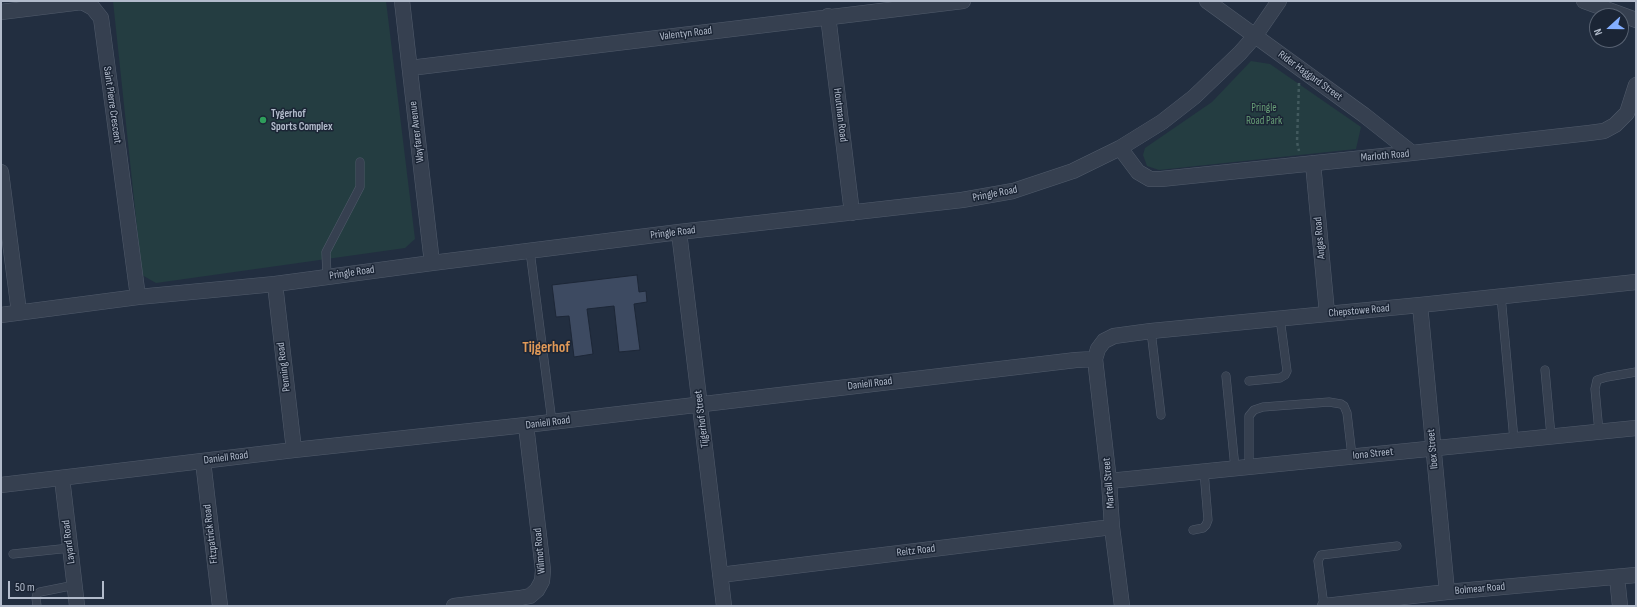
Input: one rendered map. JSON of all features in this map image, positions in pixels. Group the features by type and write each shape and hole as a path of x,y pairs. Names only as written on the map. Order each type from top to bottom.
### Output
{"street":[{"name":"Wayfarer Avenue","path":"402,1 432,262"},
{"name":"Valentyn Road","path":"410,68 958,1"},
{"name":"Rider Haggard Street","path":"1208,1 1306,72 1412,153"},
{"name":"Pringle Road","path":"1,315 138,297 274,284 432,262 679,232 962,200 1013,191 1073,171 1120,148 1162,122 1194,97 1240,53 1255,36 1279,1"},
{"path":"1584,1 1636,20"},
{"name":"Saint Pierre Crescent","path":"1,12 82,2 93,5 101,18 138,297"},
{"name":"Houtman Road","path":"828,16 852,213"},
{"name":"Marloth Road","path":"1120,148 1138,172 1150,179 1174,178 1412,153 1604,131 1616,125 1627,113 1636,85"},
{"name":"Angas Road","path":"1308,163 1327,314"},
{"path":"1,172 19,312"},
{"name":"Tijgerhof Street","path":"679,232 724,606"},
{"name":"Chepstowe Road","path":"1095,359 1098,348 1104,341 1114,336 1636,282"},
{"name":"Penning Road","path":"274,284 294,450"},
{"name":"Ibex Street","path":"1420,305 1447,592"},
{"name":"Daniell Road","path":"1,485 294,450 526,425 1095,359"},
{"name":"Martell Street","path":"1095,359 1109,480 1112,527 1122,606"},
{"name":"Wilmot Road","path":"454,606 530,596 537,590 542,581 543,570 526,425"},
{"name":"Iona Street","path":"1109,480 1636,428"},
{"name":"Fitzpatrick Road","path":"203,461 220,606"},
{"name":"Layard Road","path":"62,478 77,606"},
{"name":"Reitz Road","path":"720,575 1112,527"},
{"name":"Bolmear Road","path":"1325,606 1447,592 1636,575"},
{"path":"1617,577 1620,606"}],"lane":[{"path":"327,277 326,254 360,187 360,162"},
{"path":"530,251 552,422"},
{"path":"1500,296 1514,440"},
{"path":"1249,381 1280,378 1285,375 1287,371 1280,318"},
{"path":"1151,331 1162,415"},
{"path":"1545,370 1552,436"},
{"path":"1599,432 1595,389 1597,380 1636,372"},
{"path":"1226,376 1242,467"},
{"path":"1242,467 1249,416 1254,410 1263,407 1330,402 1341,404 1344,406 1347,413 1352,456"},
{"path":"1193,530 1203,528 1208,520 1204,471"},
{"path":"1325,606 1318,561 1321,555 1397,546"},
{"path":"13,554 70,548"},
{"path":"37,606 36,598 37,594 40,592 74,585"}],"path":[{"path":"1306,72 1298,84 1297,142 1308,163"}],"green space":[{"name":"Tygerhof Sports Complex","path":"113,1 386,1 415,239 405,248 156,283 142,275"},
{"name":"Pringle Road Park","path":"1251,61 1270,64 1361,127 1356,149 1159,170 1147,166 1143,155 1145,148 1212,102"}],"building":[{"path":"637,275 639,292 646,291 647,302 634,304 640,350 619,352 614,306 587,309 593,354 574,357 569,316 556,317 552,285"}],"place":[{"name":"Tygerhof Sports Complex","path":"263,120"}],"district":[{"name":"Tijgerhof","path":"546,348"}]}
